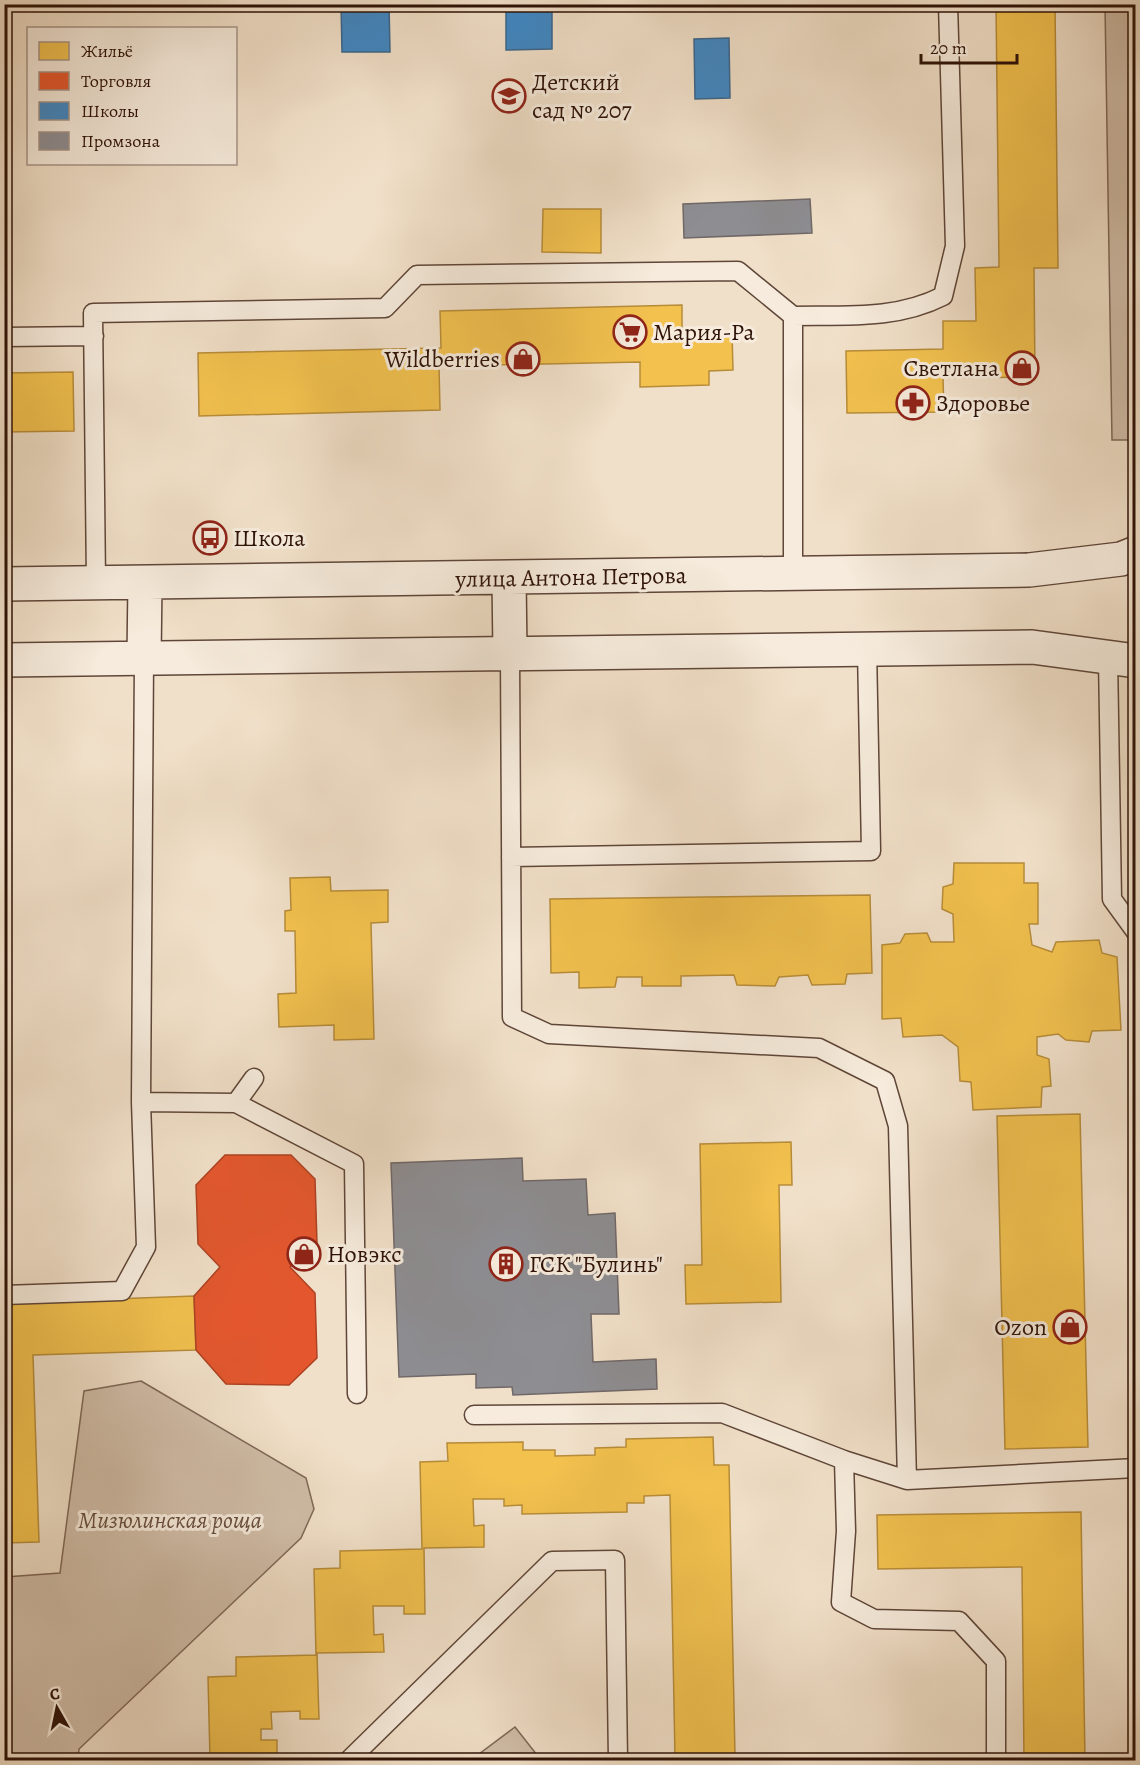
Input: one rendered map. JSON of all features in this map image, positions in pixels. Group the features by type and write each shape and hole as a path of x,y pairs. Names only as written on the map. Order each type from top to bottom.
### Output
{"street":[{"name":"улица Антона Петрова","path":"4,584 1029,570 1121,559 1136,553"},
{"path":"509,578 510,654"},
{"path":"144,657 145,583"},
{"path":"4,660 1032,647 1122,659"}],"lane":[{"path":"96,583 93,313 386,308 417,275 738,271 794,316 891,315 921,307 943,296 955,246 948,4"},
{"path":"793,573 794,316"},
{"path":"4,337 94,336"},
{"path":"511,857 871,851 867,649"},
{"path":"510,654 512,1017 549,1034 819,1048 885,1081 898,1126 907,1480"},
{"path":"4,1295 122,1290 146,1247 141,1102 144,657"},
{"path":"1122,659 1112,899 1136,932"},
{"path":"236,1103 254,1078"},
{"path":"141,1102 236,1103 354,1164 357,1394"},
{"path":"474,1415 722,1413 844,1460 907,1480 1136,1468"},
{"path":"844,1460 846,1531 841,1602 874,1619 959,1621 996,1661 996,1761"},
{"path":"349,1761 552,1561 615,1560 618,1761"}],"green space":[{"path":"1105,5 1135,5 1135,440 1112,440"},
{"name":"Мизюлинская роща","path":"141,1381 306,1478 314,1509 301,1538 79,1749 78,1760 5,1760 5,1577 60,1573 84,1391"},
{"path":"515,1727 541,1760 471,1760"}],"building: Жильё":[{"path":"996,4 1055,4 1058,268 1034,268 1035,377 943,378 944,412 847,413 846,351 943,349 943,321 976,321 975,268 999,267"},
{"path":"543,209 601,209 601,253 542,252"},
{"path":"682,305 682,333 732,332 733,370 709,371 709,385 640,387 640,362 439,366 440,410 199,416 198,353 441,348 440,311"},
{"path":"73,372 74,431 4,432 4,373"},
{"path":"4,683 9,683 9,725 4,725"},
{"path":"954,863 1024,863 1024,883 1038,883 1038,924 1029,924 1032,945 1052,952 1056,942 1099,940 1102,953 1117,957 1121,1030 1092,1031 1089,1042 1066,1040 1058,1034 1037,1037 1037,1055 1049,1059 1051,1086 1042,1087 1041,1107 973,1110 971,1082 960,1081 958,1047 942,1035 903,1037 901,1018 882,1019 882,945 900,943 905,934 927,933 931,942 954,942 953,914 942,909 943,887 953,884"},
{"path":"330,877 331,891 388,890 388,922 371,923 374,1039 334,1040 334,1025 279,1027 278,994 296,993 295,931 285,931 285,911 291,910 290,878"},
{"path":"870,895 872,973 847,974 845,984 812,985 808,975 779,977 775,986 737,985 734,975 681,976 681,986 642,986 642,977 617,977 615,987 579,988 579,972 551,973 550,899"},
{"path":"1080,1114 1088,1447 1005,1449 997,1116"},
{"path":"791,1142 792,1185 779,1185 781,1302 686,1304 685,1265 702,1265 700,1144"},
{"path":"194,1296 196,1350 33,1355 39,1542 4,1543 4,1303"},
{"path":"713,1437 714,1465 729,1465 735,1756 675,1757 670,1495 644,1496 644,1503 627,1503 627,1512 522,1514 522,1505 504,1506 504,1499 473,1499 474,1526 484,1525 484,1547 424,1548 425,1614 404,1614 404,1606 373,1606 374,1635 383,1634 384,1652 317,1653 319,1719 300,1719 300,1711 271,1712 272,1729 261,1729 261,1740 277,1740 277,1756 211,1757 211,1760 153,1760 210,1759 208,1677 236,1676 236,1657 316,1655 314,1569 340,1568 340,1551 422,1549 420,1462 448,1461 447,1443 523,1442 523,1450 555,1450 555,1456 595,1455 595,1448 626,1447 626,1439"},
{"path":"1081,1512 1085,1760 1024,1760 1022,1567 878,1569 877,1515"}],"building: Торговля":[{"path":"225,1155 291,1155 315,1179 317,1243 290,1267 315,1293 317,1358 289,1385 226,1384 196,1350 194,1296 220,1267 198,1244 196,1185"}],"building: Школы":[{"path":"341,4 389,4 390,52 342,52"},
{"path":"506,4 552,4 552,49 506,50"},
{"path":"729,38 730,98 695,99 694,39"}],"building: Промзона":[{"path":"810,199 812,233 684,238 683,204"},
{"name":"ГСК \"Булинь\"","path":"522,1158 523,1181 586,1179 588,1215 615,1213 619,1314 591,1314 593,1362 656,1359 657,1389 513,1395 512,1387 476,1388 476,1374 399,1377 391,1163"}],"place":[{"name":"Детский сад № 207","path":"509,96"},
{"name":"Мария-Ра","path":"630,332"},
{"name":"Wildberries","path":"523,359"},
{"name":"Светлана","path":"1022,368"},
{"name":"Здоровье","path":"913,403"},
{"name":"Школа","path":"210,538"},
{"name":"Новэкс","path":"304,1254"},
{"name":"ГСК \"Булинь\"","path":"506,1264"},
{"name":"Ozon","path":"1070,1327"}]}
